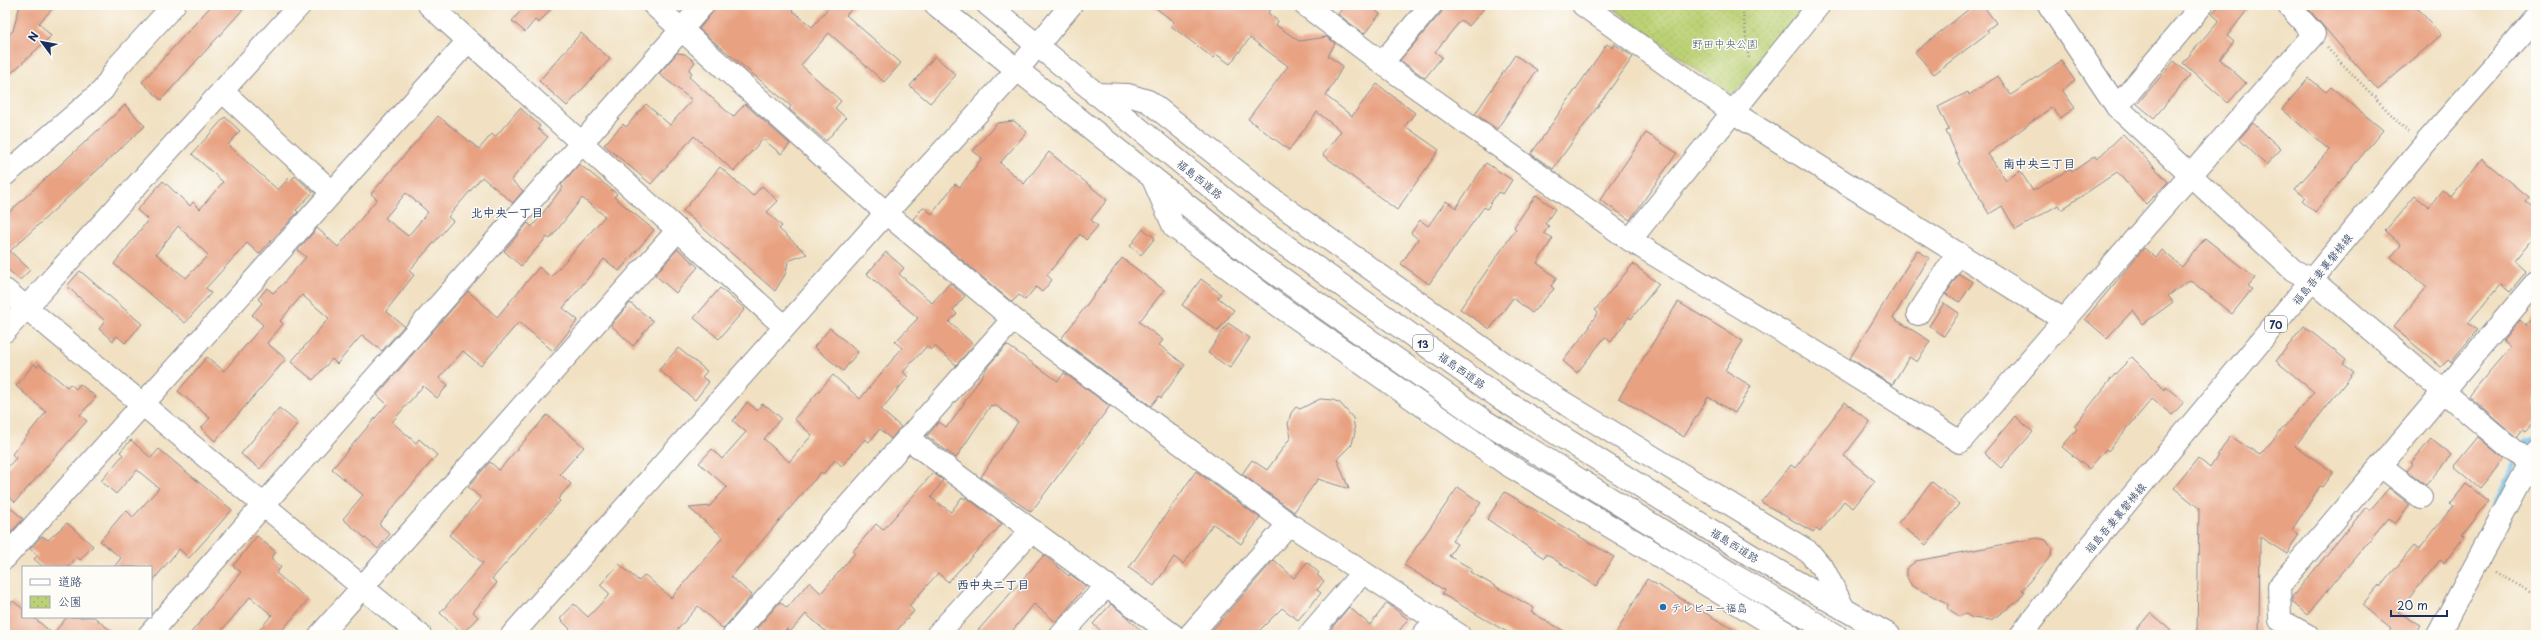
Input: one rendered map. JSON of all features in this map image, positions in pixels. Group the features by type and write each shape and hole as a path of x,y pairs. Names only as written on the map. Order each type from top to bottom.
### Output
{"main road":[{"path":"5,175 103,90 118,66 174,5"},
{"path":"5,331 300,5"},
{"path":"428,5 582,142 676,231 786,327"},
{"path":"654,5 680,31 886,213 1013,318 1289,524 1363,572 1430,627 1459,635"},
{"path":"149,635 703,5"},
{"name":"13","path":"936,5 1256,260 1483,420 1732,574 1836,635"},
{"name":"福島西道路","path":"988,5 1258,226 1500,398 1752,556 1889,635"},
{"path":"512,635 886,213 1017,70 1036,45 1071,5"},
{"path":"1305,5 1382,64 1630,240 1847,371 1960,442 2064,320 2314,34 2288,5"},
{"path":"1382,64 1431,5"},
{"path":"1583,5 1734,113 2064,320"},
{"path":"1630,240 1734,113 1819,5"},
{"path":"2049,5 2117,107 2293,270 2312,280 2526,456 2477,562 2438,635"},
{"path":"2117,107 2202,5"},
{"name":"福島吾妻裏磐梯線","path":"2021,635 2064,578 2422,147 2536,18"},
{"path":"5,558 331,191 468,41"},
{"path":"222,91 331,191"},
{"path":"1095,94 1128,95 1148,101 1271,198 1533,384 1809,552 1824,570 1844,609"},
{"path":"1153,179 1174,227 1279,306 1505,463 1790,635"},
{"path":"320,635 676,231"},
{"path":"1918,314 1958,253"},
{"path":"2308,635 2280,620 2279,586 2444,390 2534,288"},
{"path":"5,290 420,635"},
{"path":"740,633 907,438 1013,318"},
{"path":"907,438 1173,635"},
{"path":"2380,466 2421,497"},
{"path":"1190,635 1289,524"},
{"path":"937,635 1032,530"},
{"path":"1309,635 1363,572"},
{"path":"1061,635 1106,585"}],"path":[{"path":"1742,5 1752,90"},
{"path":"2314,34 2422,147"},
{"path":"2477,562 2536,595"}],"green space":[{"name":"野田中央公園","path":"1609,5 1805,5 1733,96"}],"building":[{"path":"20,5 56,5 39,23 51,36 5,79 5,38 13,31"},
{"path":"212,5 247,5 161,100 142,82"},
{"path":"518,5 554,5 539,23 535,20 525,32 512,21 522,9"},
{"path":"718,5 786,5 812,27 831,5 856,5 846,15 901,63 884,82 829,33 801,65 841,101 835,108 846,118 826,141 789,109 791,106 699,29"},
{"path":"1152,5 1274,5 1268,13 1278,21 1276,25 1299,41 1327,37 1335,43 1328,56 1343,66 1326,96 1352,116 1377,84 1415,113 1405,126 1439,150 1397,210 1323,155 1341,131 1317,112 1289,150 1248,119 1288,66 1250,38 1230,64 1216,54 1213,58 1171,26 1174,22"},
{"path":"1345,5 1368,5 1380,14 1364,34 1338,14"},
{"path":"1444,5 1487,5 1469,26 1461,20 1435,52 1442,57 1425,78 1400,60 1441,13 1445,6"},
{"path":"1974,5 1983,5 1996,23 1987,30 1989,32 1934,74 1915,52"},
{"path":"2219,5 2251,5 2227,36 2234,42 2220,59 2246,83 2228,103 2183,63 2219,20 2212,14"},
{"path":"2305,5 2415,5 2441,35 2378,90"},
{"path":"581,33 610,59 567,106 539,81"},
{"path":"1607,44 1612,48 1614,44 1633,57 1553,169 1531,154"},
{"path":"677,53 685,54 695,62 689,70 692,73 689,77 733,117 745,104 790,144 781,154 763,139 734,171 694,136 651,184 604,145 623,124 626,127 646,104 670,125 692,100 659,74"},
{"path":"1515,55 1537,70 1497,129 1475,114"},
{"path":"935,56 956,75 930,103 910,86"},
{"path":"2061,61 2075,81 2062,90 2075,108 2060,118 2052,107 1988,154 2006,180 2020,171 2033,191 2070,169 2072,172 2095,156 2097,159 2123,134 2168,182 2146,204 2117,172 2061,210 2058,205 2016,230 2002,206 1989,214 1979,197 1980,196 1958,163 1960,162 1946,131 1949,130 1938,107 1968,92 1969,95 1998,76 2011,95"},
{"path":"2174,61 2190,75 2154,118 2137,104"},
{"path":"2309,78 2326,92 2331,87 2383,130 2315,212 2302,200 2305,197 2295,189 2329,150 2282,109"},
{"path":"125,105 145,126 10,251 30,270 20,280 5,267 5,216"},
{"path":"520,108 540,126 538,129 548,137 511,180 523,191 513,203 482,177 448,217 453,221 409,271 414,275 386,311 404,326 382,351 362,335 337,364 332,359 313,380 291,362 329,318 302,295 280,321 283,324 267,343 286,359 215,441 201,428 210,418 178,391 207,357 224,371 263,325 252,315 262,303 258,299 267,288 273,293 282,285 306,257 298,250 317,228 338,247 377,199 371,194 438,116 479,149 492,134 495,137","holes":["406,193 428,212 408,236 385,218"]},
{"path":"225,117 240,131 228,145 278,190 289,178 291,180 295,176 313,192 296,210 298,212 259,254 247,243 206,288 211,293 185,323 114,264 148,220 137,210 163,181 190,206 193,202 200,209 223,182 192,154","holes":["178,226 208,255 186,278 156,254"]},
{"path":"1014,121 1027,132 1000,163 1024,184 1049,152 1107,200 1091,220 1098,226 1086,240 1080,234 1047,275 1052,280 1042,292 1036,287 1025,300 1019,295 1012,302 913,219 923,207 932,214 955,184 960,187 982,158 973,151 997,123"},
{"path":"2253,123 2281,149 2266,165 2239,139"},
{"path":"1646,133 1677,153 1630,220 1600,200"},
{"path":"2482,159 2528,197 2525,201 2536,210 2536,234 2514,261 2526,272 2510,291 2501,284 2468,323 2477,330 2451,362 2448,360 2441,367 2393,327 2427,287 2391,257 2401,245 2385,231 2415,196 2429,207 2442,190 2451,197"},
{"path":"1486,163 1512,180 1503,194 1498,192 1487,209 1484,207 1429,284 1401,264 1418,239 1411,233 1420,220 1428,226 1446,201 1456,208"},
{"path":"579,164 617,194 614,197 654,230 619,271 604,259 563,308 578,320 553,351 519,322 481,366 463,351 439,378 448,385 437,398 423,386 392,422 416,443 419,439 437,455 379,524 390,534 378,549 343,519 363,495 332,469 387,404 377,395 468,291 497,317 539,267 551,277 605,216 582,198 550,239 547,237 521,266 504,251 528,223 532,227 563,187 561,185"},
{"path":"720,167 753,196 762,186 778,201 767,212 782,226 779,229 807,254 788,261 786,273 775,291 683,211"},
{"path":"1536,195 1555,209 1545,224 1549,226 1544,233 1553,238 1537,263 1557,278 1551,286 1554,289 1532,313 1513,298 1490,329 1460,309 1516,229 1514,227"},
{"path":"1143,229 1155,238 1141,255 1130,246"},
{"path":"2205,238 2255,278 2248,286 2252,289 2232,314 2190,280 2168,296 2173,302 2143,324 2133,310 2107,338 2085,319 2144,248 2156,258 2162,250 2182,267"},
{"path":"678,249 698,267 676,293 655,275"},
{"path":"1917,250 1929,258 1893,318 1930,341 1917,362 1909,357 1892,385 1850,358"},
{"path":"886,252 904,268 899,274 932,303 950,283 965,296 953,310 957,314 949,322 974,345 956,365 935,346 931,350 927,346 903,372 908,377 881,410 901,427 891,439 880,429 869,442 865,439 842,466 835,460 823,474 821,472 731,577 752,595 723,629 698,606 673,635 576,635 560,619 574,604 588,617 610,594 600,585 619,564 639,581 645,575 671,598 723,537 689,508 710,506 727,487 699,463 712,449 722,459 746,432 733,421 747,402 757,410 762,404 781,418 764,439 789,462 812,435 794,419 833,375 860,399 902,348 895,342 918,318 867,274"},
{"path":"1122,258 1164,290 1139,322 1163,340 1159,345 1185,365 1161,398 1159,396 1151,406 1061,339"},
{"path":"1633,264 1659,284 1631,319 1629,317 1611,342 1605,337 1577,373 1563,361 1590,327 1589,325 1598,313 1595,310"},
{"path":"80,271 142,324 125,343 117,336 113,341 99,329 105,321 67,286"},
{"path":"1959,274 1973,282 1960,302 1946,294"},
{"path":"1201,279 1221,294 1218,298 1234,310 1218,331 1182,305"},
{"path":"720,288 745,309 719,339 694,318"},
{"path":"1678,302 1743,341 1725,370 1751,386 1735,413 1708,397 1684,437 1619,398"},
{"path":"630,303 653,321 633,346 611,325"},
{"path":"1944,303 1959,313 1944,336 1929,326"},
{"path":"2536,314 2536,419 2525,431 2522,429 2516,437 2469,396 2510,347 2503,341 2520,320 2526,326"},
{"path":"1228,323 1250,338 1230,368 1208,353"},
{"path":"2304,326 2346,360 2343,364 2354,372 2295,446 2333,472 2322,487 2320,486 2292,530 2299,534 2287,554 2260,537 2259,635 2197,635 2199,508 2174,488 2198,458 2210,468 2230,436 2260,455 2314,392 2276,361"},
{"path":"830,328 858,352 843,371 814,347"},
{"path":"1007,345 1058,381 1064,373 1110,406 1031,512 981,477 1018,422 995,405 993,407 991,405 956,458 927,436 939,422 946,427 952,421 989,365"},
{"path":"678,348 707,371 702,377 709,382 695,400 659,370"},
{"path":"2132,357 2165,390 2166,387 2184,402 2172,415 2152,399 2108,451 2106,449 2089,469 2062,447 2077,429 2074,426 2115,374"},
{"path":"34,364 37,367 39,364 67,387 70,384 76,389 80,384 96,397 80,415 87,421 15,502 5,493 5,470 16,458 12,454 46,412 16,386"},
{"path":"1320,399 1333,400 1340,403 1353,418 1355,432 1352,444 1337,459 1349,489 1318,479 1294,512 1242,474 1252,460 1267,470 1291,437 1288,424 1291,413 1296,407 1300,409"},
{"path":"1845,402 1870,422 1844,456 1875,481 1853,508 1844,501 1820,532 1816,529 1813,532 1761,502 1791,465 1795,468"},
{"path":"279,408 298,423 260,469 241,454"},
{"path":"547,415 584,447 560,474 571,484 558,499 560,501 492,579 497,583 473,612 478,617 462,634 440,613 483,563 449,535 481,498 468,487 490,462 499,470"},
{"path":"2015,416 2033,432 2001,468 1984,453"},
{"path":"2478,437 2504,459 2480,488 2454,466"},
{"path":"2431,439 2451,455 2426,485 2407,471 2413,464 2411,463"},
{"path":"131,440 151,458 159,449 232,510 189,558 179,549 152,582 152,566 115,566 121,558 100,541 126,510 133,517 159,488 137,470 116,494 101,481 123,455 120,452"},
{"path":"1196,471 1260,518 1241,544 1213,524 1183,564 1174,557 1154,586 1129,568"},
{"path":"933,473 943,480 931,498 951,512 962,497 965,499 966,497 1002,524 948,582 938,573 909,606 914,611 893,635 830,635 806,614 790,632 786,629 781,635 765,635 757,628 780,602 787,608 809,582 821,593 855,553 853,551 876,524 883,530"},
{"path":"1932,482 1959,504 1926,545 1898,523"},
{"path":"2466,484 2488,501 2462,535 2464,537 2444,563 2440,560 2398,612 2420,625 2414,635 2387,635 2391,629 2362,605 2379,585 2380,587 2414,546 2419,550 2453,506 2450,504"},
{"path":"1458,487 1481,503 1452,541 1457,544 1449,556 1472,569 1470,572 1534,608 1531,612 1571,635 1512,635 1442,594 1444,590 1404,565"},
{"path":"2389,488 2410,505 2395,524 2388,518 2307,615 2292,602 2292,597 2366,507 2370,510"},
{"path":"1505,492 1614,557 1596,586 1546,554 1544,558 1487,519"},
{"path":"5,503 23,519 5,539"},
{"path":"67,523 93,546 80,560 77,557 69,566 42,566 34,559 38,555 30,549 42,536 48,540"},
{"path":"257,536 276,552 271,558 281,567 276,573 308,600 278,635 255,635 272,615 250,597 218,635 189,635 241,572 233,566"},
{"path":"2037,538 2046,540 2052,549 2051,556 2022,590 2025,591 2017,602 1991,620 1972,618 1966,614 1959,616 1947,608 1949,604 1912,586 1906,576 1906,569 1916,561"},
{"path":"1044,555 1069,576 1070,574 1086,586 1059,619 1056,622 1034,604 1009,635 974,635"},
{"path":"1274,560 1294,578 1307,562 1319,573 1317,575 1324,581 1317,590 1321,593 1298,620 1282,608 1255,635 1208,635"},
{"name":"テレビユー福島","path":"1647,579 1743,635 1615,635"},
{"path":"13,601 22,608 22,618 34,618 53,634 66,618 95,618 116,635 11,635 5,630 5,611"},
{"path":"1387,603 1408,619 1396,635 1326,635 1349,607 1370,625"},
{"path":"1111,604 1146,635 1106,635 1093,624"},
{"path":"2150,613 2176,635 2132,635"}],"waterway":[{"path":"2521,452 2526,441 2536,438"},
{"path":"2487,522 2517,459"}],"place":[{"name":"テレビユー福島","path":"1663,607"}],"district":[{"name":"南中央三丁目","path":"2039,163"},
{"name":"北中央一丁目","path":"507,212"},
{"name":"西中央二丁目","path":"993,584"}]}
